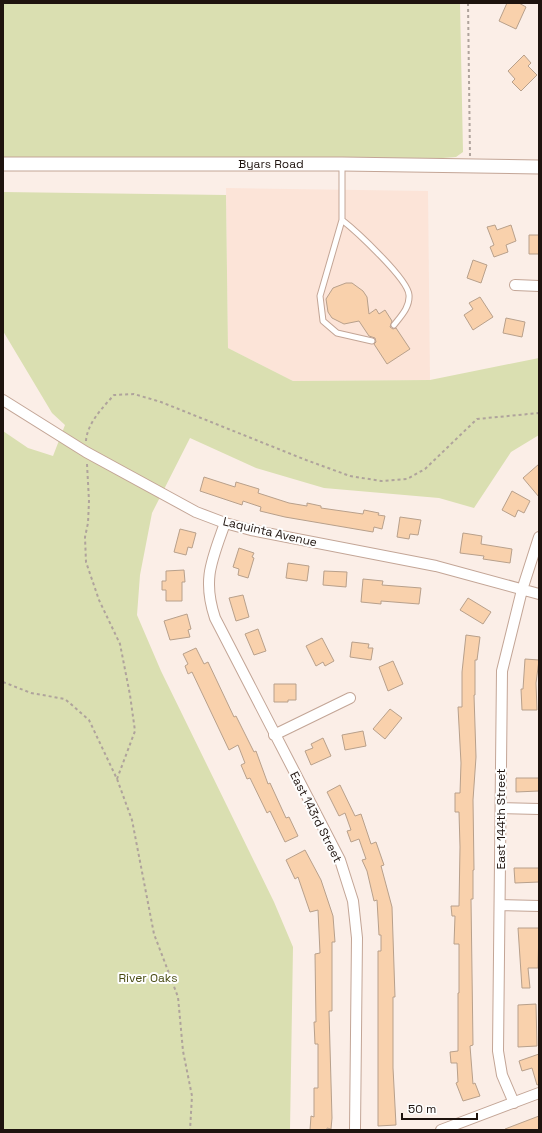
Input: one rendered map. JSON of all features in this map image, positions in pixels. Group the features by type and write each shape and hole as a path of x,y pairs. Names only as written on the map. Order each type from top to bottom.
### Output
{"street":[{"name":"Byars Road","path":"3,164 342,164 539,167"},
{"path":"515,285 539,286"},
{"name":"Laquinta Avenue","path":"3,400 86,452 196,512 225,523 251,530 436,566 539,594"},
{"name":"East 143rd Street","path":"225,523 210,568 208,585 210,602 215,618 340,860 353,901 357,938 355,1130"},
{"name":"East 144th Street","path":"514,1103 502,1075 498,1051 502,808 502,671 522,590 539,537"},
{"path":"274,734 350,698"},
{"path":"502,808 539,809"},
{"path":"500,904 539,906"},
{"path":"441,1130 539,1094"}],"lane":[{"path":"342,164 342,220 320,296 323,321 337,333 372,341"},
{"path":"342,220 357,233 397,274 409,294 408,307 394,325"}],"path":[{"path":"468,3 470,165"},
{"path":"117,779 135,731 120,644 100,600 86,562 85,537 90,501 86,433 101,409 114,395 134,394 161,402 350,476 380,481 407,479 425,469 477,418 539,413"},
{"path":"3,682 30,693 65,699 90,720 117,779 132,820 154,934 178,997 183,1051 192,1096 190,1130"}],"shaded area":[{"path":"226,188 428,191 430,380 293,381 228,348"}],"green space":[{"path":"3,3 460,3 463,152 456,157 443,158 3,157"},
{"name":"River Oaks","path":"3,192 226,195 228,348 293,381 430,380 539,358 539,435 511,452 474,508 439,498 324,488 256,468 190,438 152,513 140,575 137,615 161,671 274,902 293,947 290,1130 3,1130 3,431 28,448 53,456 65,425 52,413 3,331"}],"building":[{"path":"507,3 519,3 526,7 516,29 499,21"},
{"path":"524,55 531,63 528,66 537,75 521,91 512,82 515,79 508,71"},
{"path":"495,225 497,230 511,225 516,241 506,245 508,252 494,257 490,247 494,245 487,227"},
{"path":"529,235 539,235 539,254 529,254"},
{"path":"473,260 487,265 481,283 467,278"},
{"path":"346,283 352,283 363,291 367,297 369,314 376,309 379,314 385,310 392,321 390,327 393,329 396,328 410,349 387,364 374,344 376,342 375,338 369,336 359,321 344,324 332,318 328,312 326,299 333,288"},
{"path":"480,297 493,317 473,330 464,315 473,309 469,303"},
{"path":"506,318 525,322 522,337 503,333"},
{"path":"539,464 539,497 523,478"},
{"path":"204,477 235,487 236,482 259,489 258,493 289,503 307,506 307,503 321,506 321,508 363,514 364,510 379,513 378,515 385,516 382,529 374,527 373,532 285,517 260,511 261,507 243,501 242,505 200,491"},
{"path":"512,491 530,501 524,513 518,510 515,517 502,510"},
{"path":"400,517 421,520 418,535 410,534 409,539 397,537"},
{"path":"180,529 196,533 192,548 188,547 186,555 174,552"},
{"path":"463,533 482,536 481,544 512,549 510,563 483,559 484,556 460,553"},
{"path":"239,548 254,553 248,578 238,575 239,569 233,567"},
{"path":"288,563 309,566 307,581 286,578"},
{"path":"184,570 185,582 182,582 182,601 166,601 166,590 162,590 162,581 166,581 166,571"},
{"path":"324,571 347,572 346,587 323,585"},
{"path":"363,579 383,581 382,585 421,588 419,604 381,601 381,604 361,602"},
{"path":"243,595 249,617 236,621 229,598"},
{"path":"468,598 491,612 483,624 460,610"},
{"path":"187,614 191,629 188,630 190,637 170,640 164,621"},
{"path":"258,629 266,651 254,655 245,634"},
{"path":"466,635 480,637 477,660 475,660 474,695 476,757 473,800 473,899 471,899 473,1045 470,1046 473,1084 475,1083 480,1096 463,1101 456,1083 458,1082 457,1063 451,1063 450,1052 458,1051 459,944 454,944 455,916 452,916 451,906 459,906 459,812 455,812 455,793 460,793 461,763 458,707 462,707 462,672"},
{"path":"322,638 334,661 325,666 323,662 316,666 306,646"},
{"path":"352,642 369,644 368,648 373,648 371,660 350,657"},
{"path":"196,648 204,664 208,662 234,717 236,716 254,752 256,751 268,784 270,783 286,818 289,817 298,836 285,842 270,811 267,813 250,778 247,779 241,765 245,763 238,745 229,750 192,672 188,674 185,666 188,664 183,654"},
{"path":"525,659 539,660 536,683 537,710 522,710 521,689 523,689"},
{"path":"393,661 403,684 388,691 379,667"},
{"path":"274,684 296,684 296,700 288,700 288,702 274,702"},
{"path":"390,709 402,718 385,739 373,729"},
{"path":"363,731 366,746 345,750 342,735"},
{"path":"323,738 331,756 311,765 305,751 313,748 311,744"},
{"path":"516,778 539,778 539,791 516,792"},
{"path":"340,785 355,816 361,814 371,844 376,842 384,865 381,866 392,907 395,997 393,997 393,1068 396,1125 378,1126 378,951 381,951 381,935 379,935 377,900 374,901 367,871 362,860 366,859 359,839 351,842 347,831 351,830 345,813 339,816 327,792"},
{"path":"305,850 321,880 333,916 335,942 332,942 332,1011 329,1011 332,1118 331,1129 327,1128 327,1130 310,1130 311,1116 314,1117 314,1088 318,1088 318,1044 315,1044 314,1022 316,1022 315,954 320,953 318,910 310,912 298,877 295,879 286,860"},
{"path":"514,868 539,868 539,882 515,883"},
{"path":"518,928 539,928 538,968 528,968 530,988 522,988"},
{"path":"536,1004 537,1046 518,1047 518,1005"},
{"path":"539,1054 539,1084 537,1085 532,1068 522,1071 519,1061"},
{"path":"539,1116 539,1130 505,1130 505,1129"}]}
